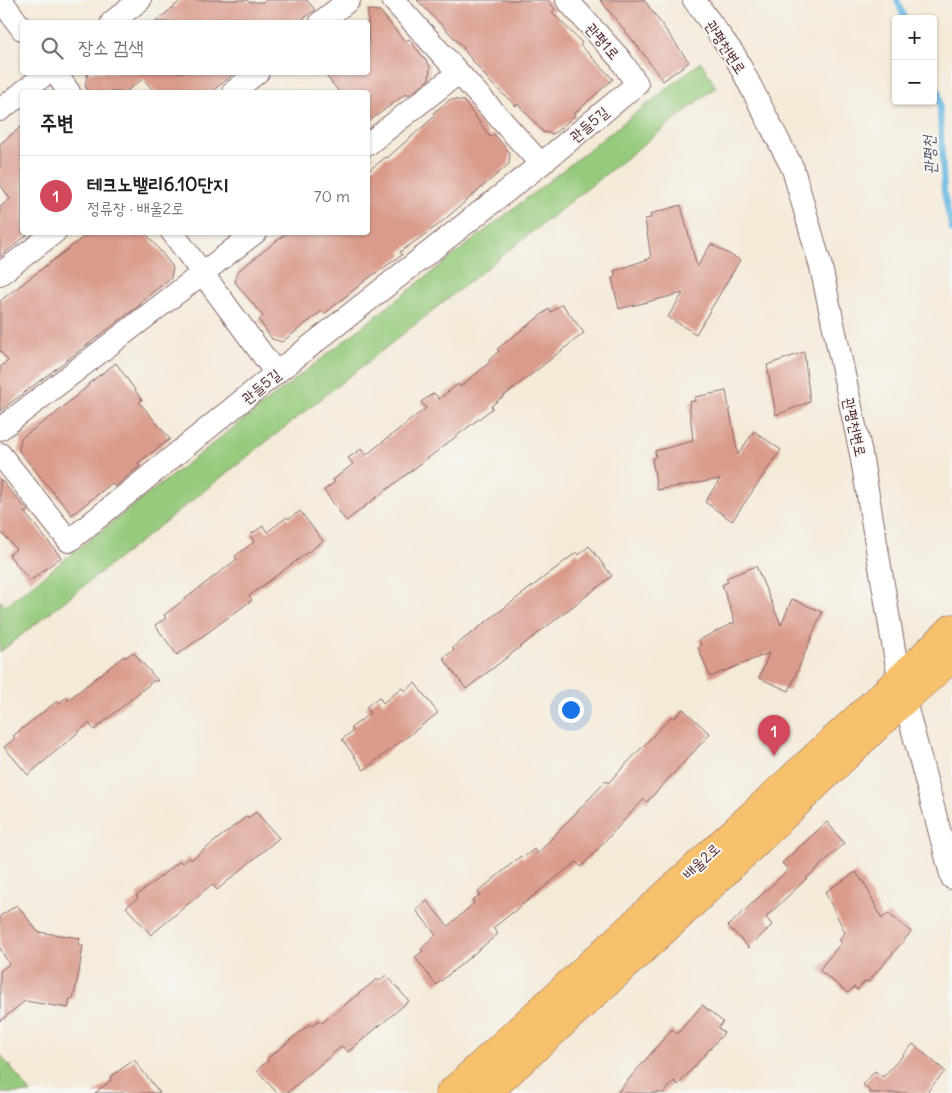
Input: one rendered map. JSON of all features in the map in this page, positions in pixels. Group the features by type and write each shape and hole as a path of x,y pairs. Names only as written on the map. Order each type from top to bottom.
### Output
{"main road":[{"name":"배울2로","path":"488,1093 680,916 902,690 948,646"},
{"name":"배울2로","path":"450,1093 902,690"}],"street":[{"path":"1,0 20,26"},
{"path":"115,20 140,0"},
{"path":"324,20 349,0"},
{"path":"393,0 541,164"},
{"name":"관평1로","path":"567,0 620,59 637,84"},
{"name":"관평천변로","path":"694,0 734,56 793,169 821,267 861,454 902,690 952,878"},
{"path":"370,142 458,73"},
{"path":"27,90 44,75"},
{"path":"57,75 68,90"},
{"path":"236,90 254,75"},
{"name":"관들5길","path":"0,454 69,541 276,373 541,164 637,84"},
{"path":"0,110 20,95"},
{"path":"0,274 51,235"},
{"path":"174,235 276,373"},
{"path":"0,429 252,235"}],"green space":[{"path":"701,62 716,87 0,652 0,600 5,606"},
{"path":"0,1054 31,1093 0,1093"}],"building":[{"path":"182,0 247,0 249,2 263,2 265,0 307,0 315,10 302,20 157,20"},
{"path":"417,0 548,0 555,9 552,12 582,43 580,45 613,79 574,114 575,116 553,134 543,132 518,104 516,106 492,84 464,48"},
{"path":"600,0 644,0 689,62 663,81"},
{"path":"368,10 380,11 405,42 409,39 430,66 429,79 416,90 408,95 407,93 370,121 370,90 337,90 325,75 370,75 370,20 368,20"},
{"path":"87,75 232,75 214,90 153,90 143,79 128,90 88,90 85,86"},
{"path":"451,99 464,101 490,137 494,134 510,153 509,164 438,225 400,252 402,255 366,280 324,314 322,311 282,342 272,339 259,320 263,316 235,282 238,271 284,235 370,235 370,169 387,158 435,116 433,113"},
{"path":"20,128 20,235 27,235 0,257 0,207 10,199 0,184 0,144"},
{"path":"681,205 697,267 711,244 740,260 696,334 668,317 683,293 619,309 612,278 616,277 614,271 651,258 645,219 651,218 650,214"},
{"path":"86,235 147,235 173,267 171,278 140,302 141,304 0,411 0,367 8,361 0,351 0,301"},
{"path":"562,304 584,333 491,406 493,408 346,521 324,490 353,464 348,458 361,449 366,455 426,408 421,402 434,393 439,399 458,384 460,387 490,362 489,360 499,351 497,349 549,309 551,312"},
{"path":"804,352 810,402 776,415 767,365"},
{"path":"116,363 142,400 139,402 170,439 138,463 140,466 115,487 112,483 72,515 19,451 21,438 55,414 88,384"},
{"path":"726,391 738,455 754,431 781,450 732,521 705,502 720,479 657,490 652,458 656,457 655,451 693,441 689,402 695,401 695,397"},
{"path":"0,479 29,512 24,512 61,557 30,581 9,555 16,549 0,531"},
{"path":"300,511 323,541 249,596 252,600 177,655 155,625 166,618 164,615 237,559 235,556 254,542 250,535 263,526 267,532 287,517 289,519"},
{"path":"589,546 612,576 466,689 443,658 454,650 452,648 577,552 579,555"},
{"path":"756,566 781,625 792,599 822,612 789,691 759,678 769,653 710,677 698,647 701,646 699,640 735,622 722,585 728,582 726,578"},
{"path":"133,652 158,681 153,681 94,730 89,723 28,775 4,747 15,738 13,736 57,701 59,704 66,697 68,700 124,656 125,658"},
{"path":"415,683 438,713 364,770 342,739 353,731 351,728 370,713 366,707 379,697 383,703 402,688 405,691"},
{"path":"683,709 710,734 647,802 644,799 581,867 576,862 493,928 498,934 436,985 415,957 423,951 421,949 436,935 416,910 427,901 448,926 474,903 472,900 480,895 478,892 521,856 523,858 534,849 537,854 606,781 608,783 672,716 674,718"},
{"path":"256,812 279,838 217,890 212,884 151,935 126,907 138,898 136,896 180,861 182,863 189,857 191,860 247,816 248,818"},
{"path":"827,822 844,843 766,917 772,925 749,948 728,926 788,870 782,863"},
{"path":"856,872 863,880 882,919 888,913 911,932 868,982 865,981 857,990 854,987 848,993 819,970 842,942 839,940 845,932 825,892"},
{"path":"17,905 38,932 80,938 78,945 83,945 73,999 70,999 68,1008 25,1001 0,1021 0,971 9,964 0,948 0,916"},
{"path":"386,975 409,1001 348,1052 342,1046 287,1093 277,1093 257,1070 268,1061 267,1059 310,1024 312,1026 319,1020 322,1023 377,979 379,981"},
{"path":"702,1005 723,1022 718,1028 724,1033 678,1085 674,1081 664,1093 617,1093 672,1029 677,1034"},
{"path":"913,1044 945,1071 926,1093 869,1093 870,1091 863,1085 875,1071 883,1077"},
{"path":"134,1060 160,1093 95,1093 111,1080 110,1077"}],"waterway":[{"name":"관평천","path":"897,0 903,15"},
{"name":"관평천","path":"937,89 939,93 944,193 952,230"}],"place":[{"name":"테크노밸리6.10단지","path":"774,756"}]}
